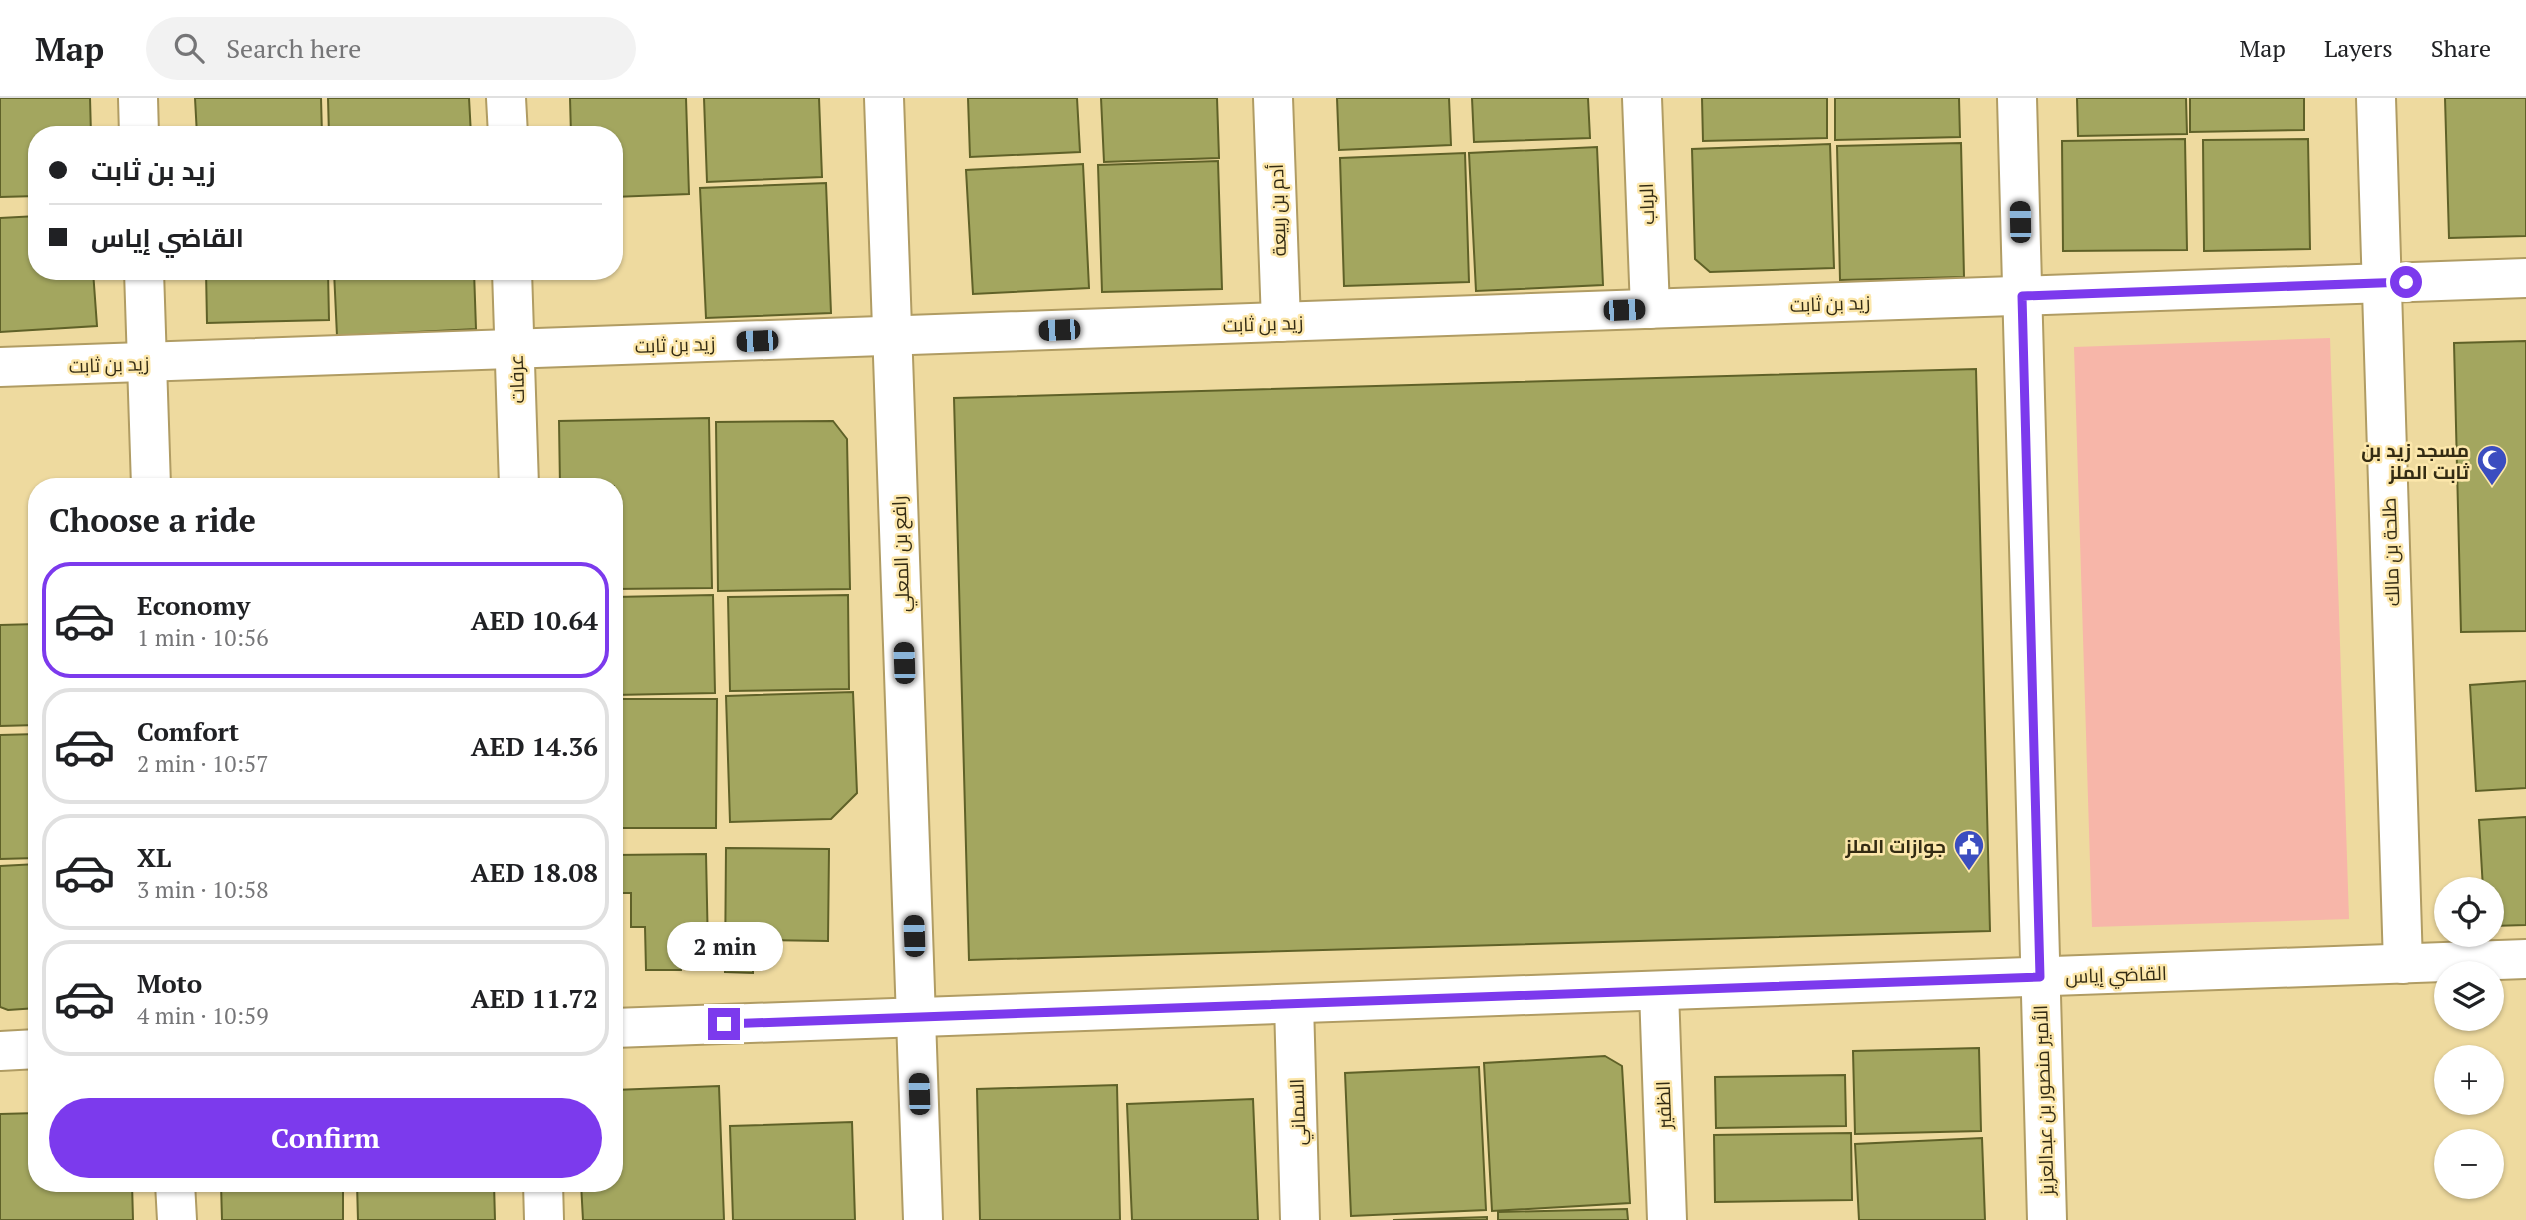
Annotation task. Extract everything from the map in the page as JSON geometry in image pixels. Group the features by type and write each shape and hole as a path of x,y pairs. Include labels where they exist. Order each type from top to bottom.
{"street":[{"path":"138,98 139,126"},
{"path":"506,98 508,126"},
{"name":"رافع بن المعلي","path":"884,98 923,1220"},
{"name":"أدم بن ربيعة","path":"1273,98 1281,322"},
{"name":"الرباب","path":"1642,98 1650,309"},
{"name":"الأمير منصور بن عبدالعزيز","path":"2017,98 2047,1220"},
{"name":"طلحة بن مالك","path":"2376,98 2403,964"},
{"name":"زيد بن ثابت","path":"0,367 2526,278"},
{"path":"144,280 151,478"},
{"name":"عرفات","path":"512,280 519,478"},
{"name":"القاضي إياس","path":"623,1028 2526,959"},
{"name":"الظفير","path":"1660,991 1667,1220"},
{"name":"السماني","path":"1294,1004 1300,1220"},
{"path":"0,1051 28,1049"},
{"path":"175,1192 177,1220"},
{"path":"543,1192 544,1220"}],"shaded area":[{"path":"2330,338 2349,919 2092,927 2074,347"}],"building":[{"path":"0,98 90,98 91,126 28,126 28,196 0,197"},
{"path":"195,98 321,98 322,126 197,126"},
{"path":"328,98 469,98 471,126 329,126"},
{"path":"570,98 686,98 689,194 623,197 623,126 571,126"},
{"path":"704,98 819,98 822,177 707,182"},
{"path":"968,98 1077,98 1080,152 970,157"},
{"path":"1101,98 1217,98 1219,158 1104,162"},
{"path":"1337,98 1449,98 1451,145 1339,150"},
{"path":"1472,98 1588,98 1590,138 1474,142"},
{"path":"1702,98 1827,98 1827,138 1703,141"},
{"path":"1835,98 1959,98 1960,137 1835,140"},
{"path":"2077,98 2186,98 2187,134 2078,136"},
{"path":"2190,98 2304,98 2304,130 2190,132"},
{"path":"2445,98 2526,98 2526,236 2449,238"},
{"path":"2185,139 2187,250 2063,251 2062,141"},
{"path":"2308,139 2310,249 2204,251 2203,140"},
{"path":"1961,143 1964,277 1840,280 1837,146"},
{"path":"1830,144 1834,268 1710,272 1695,259 1692,149"},
{"path":"1597,147 1603,285 1476,291 1469,153"},
{"path":"1465,153 1469,282 1344,286 1340,158"},
{"path":"1218,161 1222,289 1102,292 1098,165"},
{"path":"1083,164 1089,288 973,294 966,170"},
{"path":"826,183 831,313 706,318 700,188"},
{"path":"28,216 28,280 94,280 97,326 0,332 0,218"},
{"path":"206,280 328,280 329,320 207,323"},
{"path":"334,280 474,280 476,329 337,336"},
{"name":"مسجد زيد بن ثابت الملز","path":"2526,341 2526,631 2461,632 2454,343"},
{"name":"جوازات الملز","path":"1976,369 1990,931 969,960 954,398"},
{"path":"709,418 712,588 623,589 623,478 560,478 559,421"},
{"path":"833,421 847,439 850,589 718,591 716,422"},
{"path":"713,595 715,693 623,695 623,597"},
{"path":"848,595 849,689 730,691 728,597"},
{"path":"28,624 28,725 0,726 0,625"},
{"path":"2526,681 2526,788 2476,791 2470,685"},
{"path":"853,692 857,793 831,819 730,822 726,696"},
{"path":"623,699 717,699 716,828 623,828"},
{"path":"28,734 28,858 0,859 0,735"},
{"path":"2526,817 2526,925 2504,926 2504,877 2482,877 2479,820"},
{"path":"726,848 829,849 828,941 753,940 753,973 725,972"},
{"path":"706,854 708,950 681,950 681,970 646,970 645,927 631,927 631,893 623,893 623,855"},
{"path":"28,864 28,1009 8,1010 0,1007 0,866"},
{"path":"1979,1048 1981,1131 1855,1134 1853,1051"},
{"path":"1605,1056 1622,1066 1630,1203 1492,1211 1484,1063"},
{"path":"1479,1067 1486,1210 1351,1216 1345,1073"},
{"path":"1845,1075 1846,1126 1716,1128 1715,1077"},
{"path":"1117,1085 1120,1220 980,1220 977,1089"},
{"path":"719,1086 724,1220 583,1220 581,1192 623,1192 623,1090"},
{"path":"1253,1099 1258,1220 1132,1220 1127,1104"},
{"path":"28,1113 28,1192 132,1192 133,1220 0,1220 0,1114"},
{"path":"852,1122 855,1220 733,1220 730,1126"},
{"path":"1851,1133 1852,1200 1715,1202 1714,1135"},
{"path":"1982,1138 1985,1220 1859,1220 1855,1144"},
{"path":"221,1192 343,1192 343,1220 222,1220"},
{"path":"357,1192 494,1192 495,1220 358,1220"},
{"path":"1627,1209 1628,1220 1498,1220 1498,1212"},
{"path":"1487,1217 1487,1220 1393,1220"}],"place":[{"name":"مسجد زيد بن ثابت الملز","path":"2492,487"},
{"name":"جوازات الملز","path":"1969,872"}],"route":[{"path":"724,1024 2040,977 2022,296 2406,282"}]}
